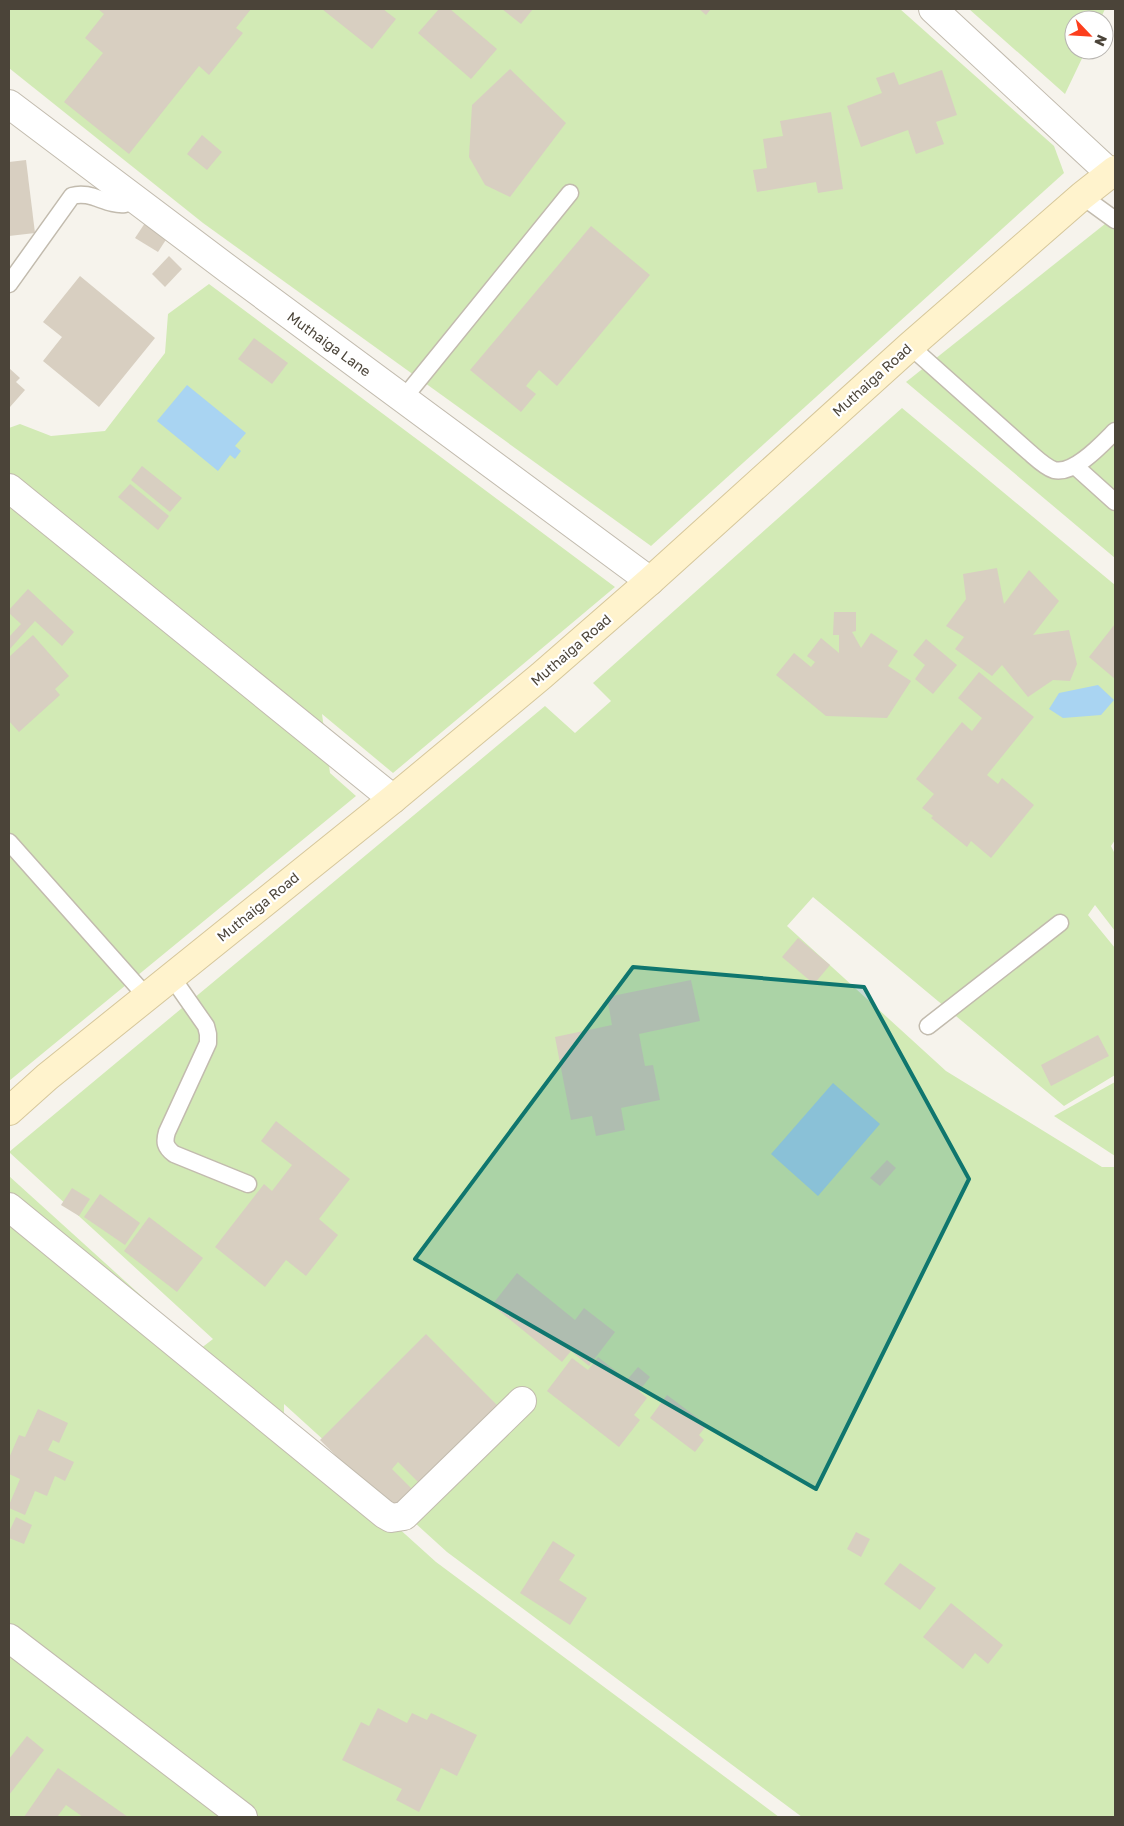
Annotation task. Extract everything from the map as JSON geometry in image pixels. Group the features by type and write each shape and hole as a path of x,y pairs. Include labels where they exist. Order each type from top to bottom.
{"main road":[{"name":"Muthaiga Road","path":"9,1111 47,1077 146,996 393,799 534,682 650,581 910,346 1082,196 1113,172"}],"street":[{"path":"932,9 1113,172"},
{"name":"Muthaiga Lane","path":"9,104 650,581"},
{"path":"9,488 393,799"},
{"path":"9,1207 376,1508 391,1518 404,1516 522,1401"},
{"path":"9,1638 243,1817"}],"lane":[{"path":"403,399 570,193"},
{"path":"9,284 72,196 86,194 119,205 125,204 132,197"},
{"path":"1082,196 1115,220"},
{"path":"910,346 1046,466 1055,470 1066,470 1075,466 1115,431"},
{"path":"1075,466 1115,502"},
{"path":"9,842 146,996"},
{"path":"928,1026 1060,923"},
{"path":"171,976 206,1026 208,1043 167,1132 164,1141 166,1148 174,1154 248,1184"}],"highlighted area":[{"path":"633,967 864,987 969,1179 816,1489 415,1259"}],"green space":[{"path":"9,9 900,9 1054,146 1064,173 651,546 203,223 9,68"},
{"path":"969,9 1105,9 1064,10 1064,60 1081,60 1065,94"},
{"path":"1115,216 1115,558 906,382"},
{"path":"209,284 615,587 393,773 322,714 330,773 356,796 9,1081 9,428 20,424 51,436 105,431 165,353 168,314"},
{"path":"902,408 1115,585 1115,840 1111,846 1115,854 1115,931 1095,905 1088,915 1115,948 1115,1075 1064,1106 813,897 787,926 946,1071 1102,1167 1115,1167 1115,1817 802,1817 447,1552 284,1404 284,1425 436,1562 779,1817 9,1817 9,1176 200,1349 213,1339 9,1152 545,706 575,733 611,701 593,683"},
{"path":"1115,1082 1115,1156 1054,1116"}],"water":[{"path":"187,385 246,433 235,446 241,451 235,459 230,455 218,471 157,421"},
{"path":"1098,685 1114,700 1101,715 1063,718 1049,709 1059,693"},
{"path":"833,1083 880,1124 818,1196 771,1154"}],"building":[{"path":"98,9 251,9 236,28 243,33 209,75 199,66 129,154 64,102 103,53 85,38 104,14"},
{"path":"322,9 383,9 396,19 372,49"},
{"path":"439,9 450,9 497,49 471,79 418,33"},
{"path":"502,9 533,9 521,24"},
{"path":"699,9 711,9 706,15"},
{"path":"510,69 566,123 510,197 485,185 469,157 472,105"},
{"path":"942,70 957,115 936,122 944,144 916,154 908,130 861,147 847,106 882,93 876,78 894,72 899,85"},
{"path":"831,112 843,189 818,193 816,182 757,192 753,170 767,168 763,139 783,136 780,121"},
{"path":"202,135 222,152 207,170 187,154"},
{"path":"26,160 35,233 9,236 9,162"},
{"path":"147,220 169,235 158,252 135,238"},
{"path":"591,226 650,275 557,386 539,370 526,386 536,394 521,412 470,370"},
{"path":"169,256 182,269 165,287 152,274"},
{"path":"80,276 155,338 99,407 43,361 62,337 43,322"},
{"path":"254,338 288,363 272,384 238,359"},
{"path":"9,368 20,378 16,382 25,390 10,407 9,405"},
{"path":"142,466 182,498 170,512 131,480"},
{"path":"130,484 169,516 158,530 118,497"},
{"path":"997,568 1004,604 1029,570 1059,601 1033,635 1069,630 1077,664 1070,681 1053,680 1028,697 1002,665 992,676 955,649 964,637 946,626 966,599 963,574"},
{"path":"28,589 74,632 62,646 35,621 9,650 9,637 21,624 9,613 9,610"},
{"path":"834,612 856,612 856,631 852,632 861,648 871,633 898,651 888,666 911,681 887,718 826,716 776,675 794,653 811,667 815,662 807,656 821,638 839,653 839,635 833,635"},
{"path":"1115,624 1115,679 1089,657"},
{"path":"33,635 69,676 55,689 60,695 19,732 9,721 9,657"},
{"path":"926,639 957,665 933,694 915,679 925,665 913,655"},
{"path":"979,672 1034,717 987,775 998,784 1002,778 1034,805 991,858 971,841 967,847 931,818 933,816 922,808 934,794 916,779 962,722 972,731 982,718 958,698"},
{"path":"798,938 830,965 814,984 782,957"},
{"path":"691,980 700,1021 639,1034 645,1066 653,1065 660,1100 621,1108 625,1130 596,1136 592,1116 571,1120 555,1037 612,1025 607,997"},
{"path":"1098,1035 1109,1056 1051,1086 1041,1065"},
{"path":"276,1121 350,1179 319,1219 338,1235 306,1276 286,1260 265,1287 215,1247 264,1184 272,1191 292,1165 261,1141"},
{"path":"887,1160 896,1168 880,1186 870,1178"},
{"path":"72,1188 90,1199 79,1216 61,1205"},
{"path":"100,1194 140,1223 125,1245 84,1217"},
{"path":"149,1217 203,1258 177,1292 124,1251"},
{"path":"517,1273 575,1320 584,1308 615,1332 589,1366 571,1351 562,1362 492,1305"},
{"path":"426,1334 497,1405 419,1483 398,1462 392,1469 412,1489 391,1510 320,1440"},
{"path":"598,1357 627,1380 638,1367 650,1377 639,1391 647,1398 634,1415 640,1420 619,1447 547,1391 572,1358 588,1370"},
{"path":"667,1395 707,1425 699,1435 704,1440 695,1452 650,1418"},
{"path":"38,1409 68,1423 59,1443 53,1440 48,1450 74,1462 65,1481 55,1476 47,1496 35,1491 25,1515 9,1508 20,1479 9,1474 9,1458 19,1435 25,1437"},
{"path":"16,1517 32,1525 24,1544 9,1538 9,1532"},
{"path":"856,1532 870,1539 861,1557 847,1549"},
{"path":"553,1541 575,1555 559,1580 587,1598 570,1625 520,1593"},
{"path":"900,1563 936,1588 920,1610 884,1584"},
{"path":"951,1603 1003,1645 988,1664 975,1653 963,1669 923,1637"},
{"path":"378,1708 407,1723 412,1713 427,1720 431,1713 477,1735 457,1776 441,1768 419,1812 396,1800 402,1789 342,1760 361,1722 369,1726"},
{"path":"27,1736 44,1750 9,1795 9,1759"},
{"path":"58,1768 128,1817 83,1817 66,1805 57,1817 24,1817"}]}
